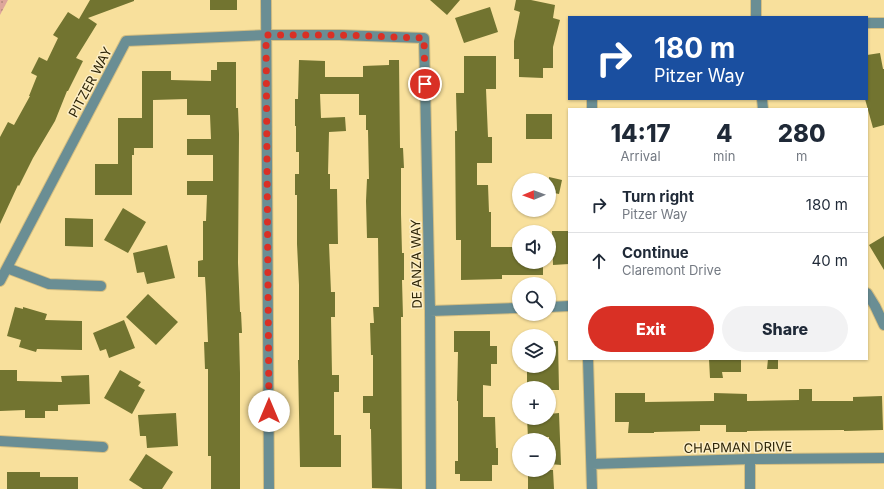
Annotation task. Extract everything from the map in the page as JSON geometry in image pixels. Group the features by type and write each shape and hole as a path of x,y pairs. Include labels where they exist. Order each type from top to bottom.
{"street":[{"path":"266,0 269,489"},
{"path":"756,0 756,16"},
{"path":"868,23 884,23"},
{"name":"PITZER WAY","path":"0,281 126,41 266,35 339,35 424,38"},
{"name":"DE ANZA WAY","path":"424,38 430,311 431,489"},
{"path":"7,268 49,284 101,286"},
{"path":"868,295 884,325"},
{"path":"556,307 568,306"},
{"path":"430,311 512,308"},
{"path":"588,360 592,489"},
{"path":"0,441 103,447"},
{"name":"CHAPMAN DRIVE","path":"592,464 750,459 884,458"},
{"path":"750,459 750,489"}],"shaded area":[{"path":"0,0 8,0 0,15"}],"building":[{"path":"90,0 134,1 88,18 97,24 76,58 83,61 67,91 55,121 33,158 19,186 18,185 0,224 0,137 8,122 14,125 30,96 37,76 31,73 39,57 47,61 58,38 53,35 68,12 79,19"},
{"path":"210,0 237,0 237,10 210,10"},
{"path":"430,0 460,0 447,15"},
{"path":"516,0 531,0 555,5 553,18 560,20 553,47 553,68 543,68 543,78 519,77 519,59 514,59 514,41 520,12 514,10"},
{"path":"490,7 498,32 464,43 455,18"},
{"path":"880,53 884,69 884,125 873,128 865,100 868,100 868,55"},
{"path":"464,56 496,56 496,89 486,89 488,137 492,137 492,163 477,163 477,185 488,185 489,212 491,212 491,247 512,247 512,269 543,269 543,275 502,275 502,279 461,280 461,240 456,240 455,131 457,131 456,93 464,93"},
{"path":"299,60 325,61 325,77 363,77 363,66 389,65 389,60 399,60 400,148 403,148 404,168 401,168 402,253 404,253 404,280 402,280 403,317 401,317 402,489 372,488 370,413 363,413 363,396 373,396 373,355 371,355 370,323 374,323 373,307 379,307 378,238 367,238 366,201 367,179 369,179 368,130 366,130 366,115 359,115 359,94 320,94 321,118 345,117 346,131 329,132 328,174 330,174 330,189 337,189 338,244 329,244 331,292 335,292 335,317 331,317 332,375 339,375 339,392 334,392 334,435 341,435 341,467 300,467 298,360 299,285 297,195 295,195 295,174 299,174 299,152 296,152 295,99 298,99"},
{"path":"217,62 236,62 236,108 238,108 239,134 238,263 242,333 239,333 240,489 211,489 211,456 208,456 208,369 205,369 204,342 208,342 205,277 198,277 198,261 203,260 203,221 206,221 207,195 187,195 187,181 213,181 213,155 187,155 187,139 211,139 210,115 187,115 187,99 153,100 153,148 134,148 134,155 132,155 132,195 95,195 95,164 118,164 118,118 142,118 142,71 171,71 171,80 211,81 211,70 217,70"},
{"path":"526,114 552,114 552,139 526,139"},
{"path":"556,179 562,180 559,194 556,193"},
{"path":"123,208 146,222 128,253 104,240"},
{"path":"65,218 93,219 93,247 65,246"},
{"path":"556,231 568,231 568,264 556,265"},
{"path":"884,236 884,270 869,245"},
{"path":"167,245 175,278 147,284 144,272 137,273 133,253"},
{"path":"148,294 178,322 156,345 126,317"},
{"path":"15,307 23,309 23,307 47,314 45,320 82,321 82,350 37,349 36,352 19,347 21,340 7,336"},
{"path":"124,320 135,348 109,358 106,349 100,351 93,333"},
{"path":"454,331 490,331 490,346 497,346 497,364 491,364 491,386 483,385 483,417 495,417 496,448 498,448 498,465 492,465 492,481 460,481 460,474 455,474 455,461 458,461 458,352 454,352"},
{"path":"556,341 558,341 559,390 556,390 556,381 527,381 527,373 556,373"},
{"path":"709,360 741,360 741,372 722,372 723,378 710,378"},
{"path":"768,360 778,360 778,369 767,369"},
{"path":"0,370 17,370 17,381 62,382 61,376 89,375 90,404 58,405 58,411 45,411 45,418 25,418 25,410 0,411"},
{"path":"120,370 141,382 138,386 145,390 132,414 104,398"},
{"path":"799,389 812,389 812,401 853,401 853,397 882,396 883,430 726,432 726,425 700,425 700,431 628,433 629,422 615,422 615,393 645,393 645,402 714,401 714,393 747,394 747,401 799,400"},
{"path":"176,413 178,446 147,448 146,436 140,436 138,415"},
{"path":"556,413 559,413 561,465 556,465 556,433 528,433 527,425 556,425"},
{"path":"146,454 173,472 162,489 143,489 129,480"},
{"path":"7,472 40,472 40,477 78,477 78,489 7,489"},
{"path":"528,477 553,477 554,489 528,489"}],"route":[{"path":"269,411 266,35 339,35 424,38 425,84"}]}
